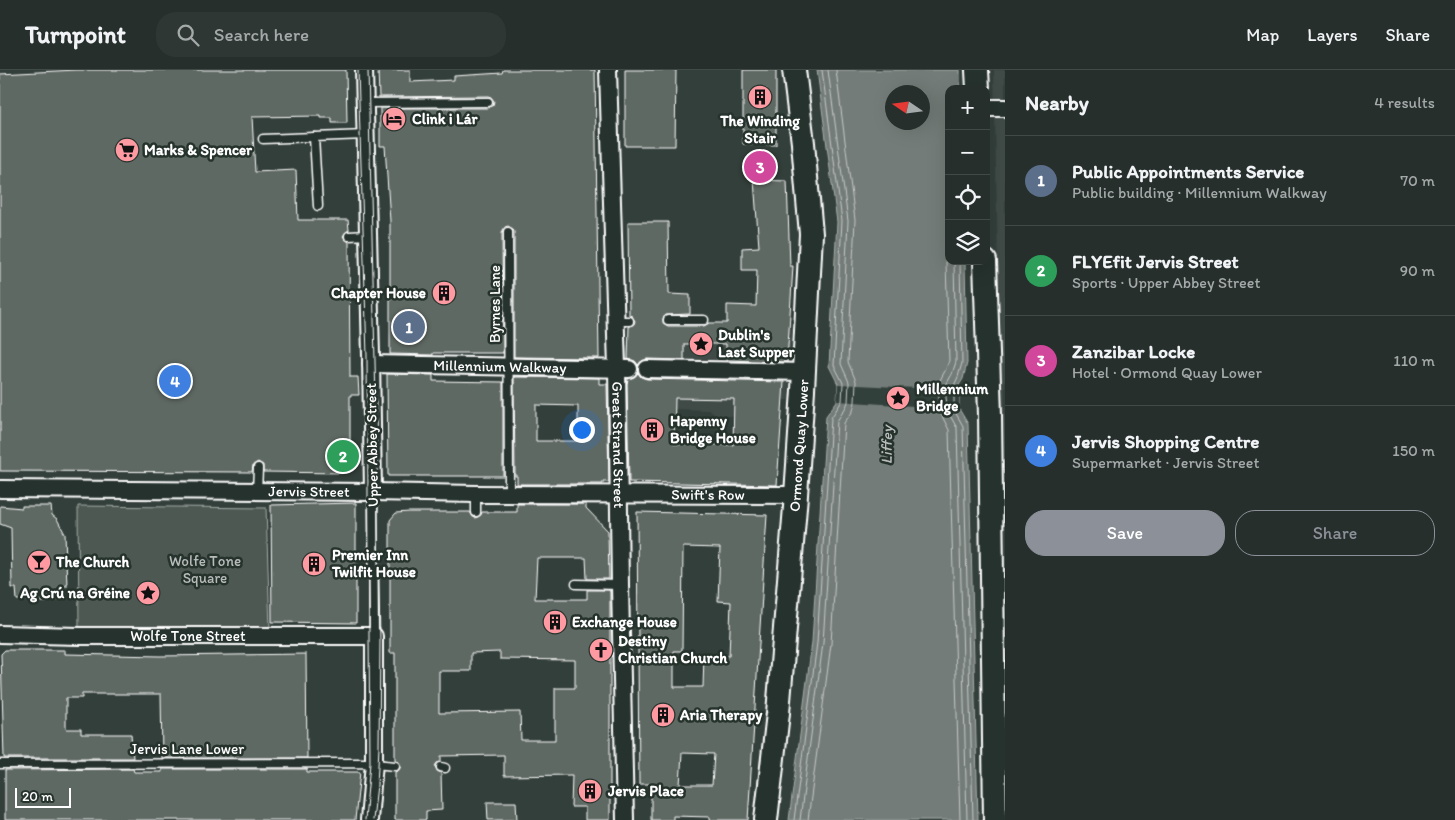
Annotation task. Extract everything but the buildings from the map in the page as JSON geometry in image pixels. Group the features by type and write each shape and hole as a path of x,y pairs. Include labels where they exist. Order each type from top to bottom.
{"main road":[{"name":"Ormond Quay Lower","path":"766,820 778,713 796,495 811,234 804,144 794,70"},
{"path":"977,70 978,85"},
{"path":"985,265 997,415 995,820"}],"street":[{"name":"Upper Abbey Street","path":"364,70 373,492"},
{"name":"Great Strand Street","path":"608,70 622,321 623,369 619,495 626,820"},
{"path":"990,108 1005,108"},
{"name":"Millennium Walkway","path":"371,364 623,369"},
{"path":"647,369 804,372"},
{"name":"Jervis Street","path":"0,489 619,495"},
{"name":"Swift's Row","path":"619,495 796,495"},
{"name":"Wolfe Tone Street","path":"0,634 79,636 374,636"},
{"name":"Upper Abbey Street","path":"369,820 374,763 374,636"}],"lane":[{"path":"365,103 488,102"},
{"path":"263,139 366,136"},
{"path":"314,138 318,206"},
{"name":"Byrnes Lane","path":"508,232 509,495"},
{"path":"349,236 368,235"},
{"path":"668,320 704,320"},
{"path":"257,492 258,468"},
{"name":"Upper Abbey Street","path":"373,492 374,636"},
{"path":"476,494 476,512"},
{"path":"576,584 620,585"},
{"name":"Jervis Lane Lower","path":"0,764 374,763 395,766"}],"shaded area":[{"path":"994,70 1005,70 1005,820 1000,362"},
{"path":"793,328 788,400 747,400 746,416 719,416 709,410 675,409 675,398 624,398 624,345 726,344"}],"green space":[{"name":"Wolfe Tone Square","path":"78,506 266,508 270,630 79,629"}],"water":[{"name":"Liffey","path":"817,70 960,70 960,85 945,85 945,265 965,265 967,363 963,379 956,390 959,396 959,409 968,424 978,820 789,820 812,642 826,416 837,401 838,384 829,366 837,222"}],"pier":[{"name":"Millennium Bridge","path":"838,384 956,390 959,396 959,409 837,401"}],"tram line":[{"path":"358,70 367,356 370,763 365,820"},
{"path":"368,70 380,642 379,747 373,820"}],"place":[{"name":"The Winding Stair","path":"760,97"},
{"name":"Clink i Lár","path":"394,119"},
{"name":"Marks & Spencer","path":"127,150"},
{"name":"Zanzibar Locke","path":"760,167"},
{"name":"Chapter House","path":"444,293"},
{"name":"Public Appointments Service","path":"409,327"},
{"name":"Dublin's Last Supper","path":"701,344"},
{"name":"Jervis Shopping Centre","path":"175,381"},
{"name":"Millennium Bridge","path":"898,398"},
{"name":"Hapenny Bridge House","path":"652,430"},
{"name":"FLYEfit Jervis Street","path":"343,456"},
{"name":"The Church","path":"39,562"},
{"name":"Premier Inn Twilfit House","path":"314,564"},
{"name":"Ag Crú na Gréine","path":"148,593"},
{"name":"Exchange House","path":"555,622"},
{"name":"Destiny Christian Church","path":"601,650"},
{"name":"Aria Therapy","path":"663,715"},
{"name":"Jervis Place","path":"590,791"}]}
